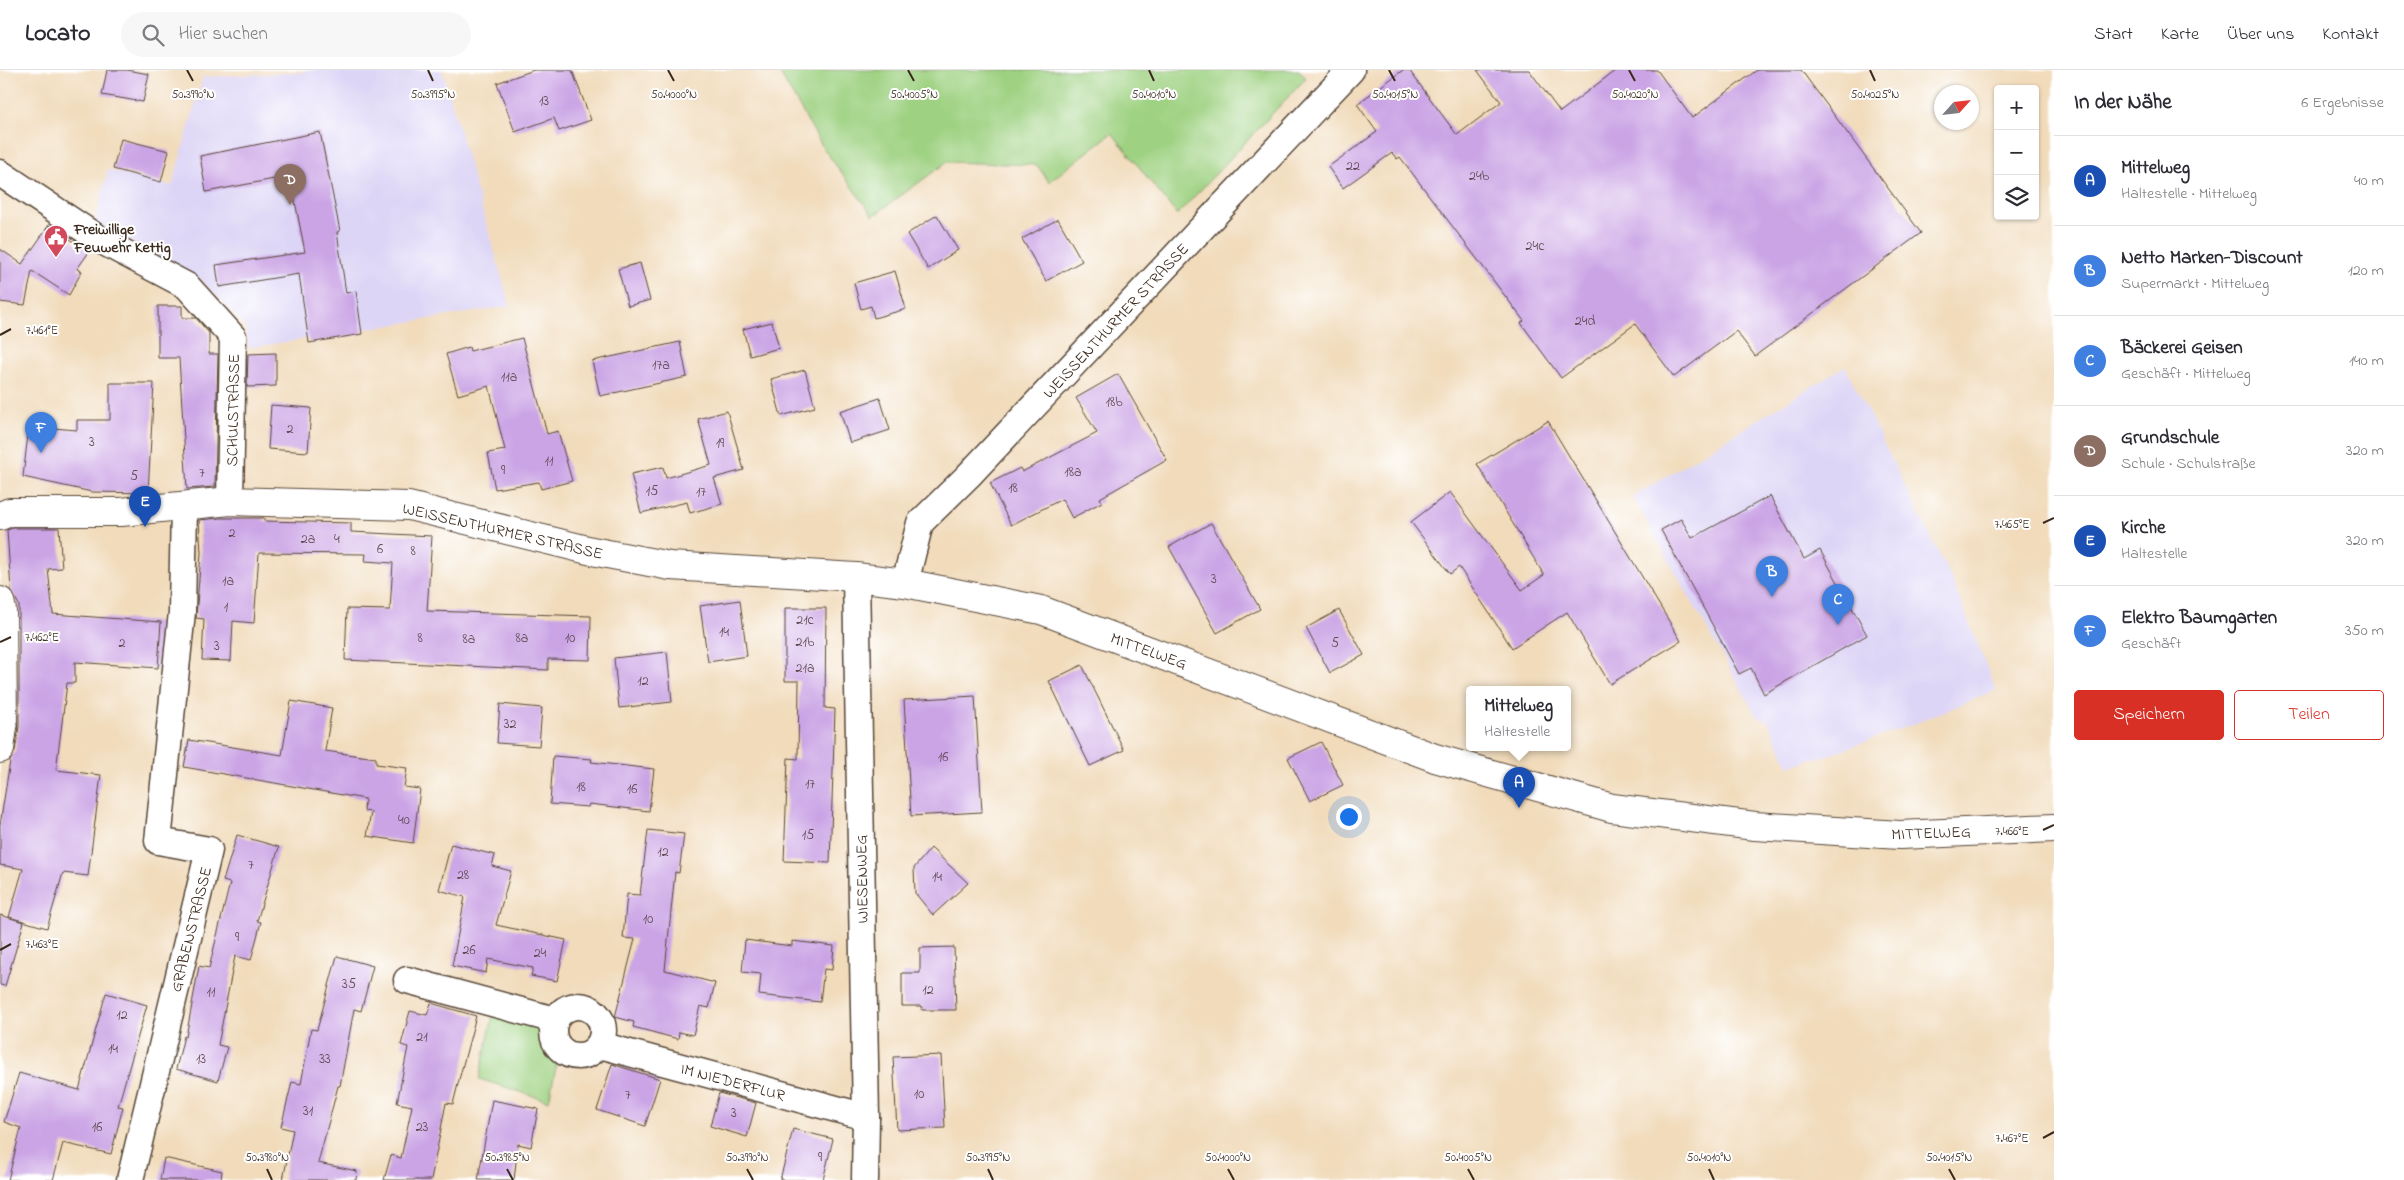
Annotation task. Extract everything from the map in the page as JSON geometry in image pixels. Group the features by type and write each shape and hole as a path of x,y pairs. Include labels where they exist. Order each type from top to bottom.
{"street":[{"name":"WEISSENTHURMER STRASSE","path":"905,583 920,523 968,476 1351,70"},
{"name":"SCHULSTRASSE","path":"0,172 102,241 187,286 233,337 230,501"},
{"name":"WEISSENTHURMER STRASSE","path":"0,516 10,512 121,512 230,501 409,506 592,551 670,566 856,577"},
{"name":"GRABENSTRASSE","path":"130,1180 209,850 158,841 182,612 184,506"},
{"name":"MITTELWEG","path":"856,577 905,583 1041,610 1435,758 1612,808 1755,826 1900,835 2054,828"},
{"name":"WIESENWEG","path":"856,577 866,1117 865,1180"},
{"path":"0,601 2,610 3,718 0,750"},
{"path":"407,980 555,1020"},
{"path":"570,1007 590,1008 598,1015 602,1023 604,1031 600,1045 587,1055 576,1057 564,1052 553,1039 555,1020 561,1012 570,1007"},
{"name":"IM NIEDERFLUR","path":"600,1045 866,1117"}],"shaded area":[{"path":"305,70 442,70 510,306 248,348 245,326 200,279 95,224 108,170 172,186 203,77 305,72"},
{"path":"1845,366 1950,576 1996,690 1914,724 1831,754 1789,766 1767,720 1757,717 1633,497"}],"green space":[{"path":"778,70 1299,70 1306,78 1177,215 1112,133 1049,182 1037,165 947,162 873,216 824,149"},
{"path":"493,1015 536,1025 557,1062 549,1101 479,1079"}],"building":[{"path":"107,70 127,70 149,74 143,102 102,95"},
{"path":"534,70 572,70 591,120 559,131 554,118 515,132 497,83"},
{"path":"1403,70 1409,70 1457,135 1501,102 1477,70 1529,70 1560,112 1616,70 1657,70 1692,118 1757,70 1801,70 1921,233 1755,356 1736,331 1674,377 1635,324 1561,378 1521,323 1524,321 1400,157 1397,159 1392,153 1343,188 1328,167 1377,132 1357,104"},
{"path":"320,132 340,231 337,232 346,293 356,291 362,334 309,343 299,274 219,287 216,265 305,252 290,176 206,192 200,156"},
{"path":"121,139 169,151 161,182 113,169"},
{"path":"937,215 958,250 928,269 907,234"},
{"path":"1058,219 1082,261 1046,281 1022,239"},
{"name":"Freiwillige Feuwehr Kettig","path":"49,225 89,252 77,269 82,271 69,295 32,271 25,305 0,302 0,249 22,264"},
{"path":"640,263 650,300 628,306 618,269"},
{"path":"895,271 906,309 874,318 871,306 861,309 854,283"},
{"path":"158,306 182,306 182,318 196,318 209,333 209,354 218,354 215,487 187,489 179,358 158,358"},
{"path":"772,322 779,348 750,356 743,329"},
{"path":"522,338 547,434 558,431 572,481 541,489 539,482 495,489 488,453 505,450 489,386 458,395 446,354 469,347 470,351"},
{"path":"680,342 687,377 600,396 592,361"},
{"path":"276,353 276,386 247,387 248,354"},
{"path":"805,370 815,407 781,416 771,379"},
{"path":"1118,374 1167,460 1100,498 1102,502 1072,518 1062,499 1011,525 990,483 1020,468 1022,472 1097,433 1076,398"},
{"path":"110,383 154,383 148,493 92,492 23,477 29,426 77,430 77,420 110,420"},
{"path":"880,398 890,430 850,443 840,411"},
{"path":"271,405 311,408 308,452 268,449"},
{"path":"727,411 744,470 714,478 722,504 690,513 687,502 641,513 631,474 663,467 666,478 711,465 698,419"},
{"path":"1548,421 1681,641 1610,684 1567,612 1512,648 1459,567 1450,574 1411,522 1450,492 1522,590 1544,575 1477,464"},
{"path":"1770,496 1804,559 1820,550 1867,635 1764,694 1751,668 1739,674 1661,530 1681,519 1692,538"},
{"path":"264,518 264,521 351,523 351,532 432,536 427,611 591,616 590,660 548,659 548,670 345,660 347,609 390,610 393,563 365,561 366,554 259,553 254,623 233,621 231,661 202,660 204,619 196,618 201,553 199,520"},
{"path":"1211,523 1260,609 1217,633 1169,547"},
{"path":"13,528 59,528 62,568 48,569 53,614 161,622 158,668 75,662 75,683 67,683 56,770 101,775 88,876 63,873 47,928 9,917 23,869 0,865 0,825 10,761 15,751 19,727 19,605 11,590 7,530"},
{"path":"740,600 747,656 708,662 700,606"},
{"path":"785,608 826,608 825,708 835,709 830,863 784,861 788,758 798,759 799,681 785,681"},
{"path":"1339,610 1364,655 1330,673 1306,628"},
{"path":"667,652 672,702 619,708 614,658"},
{"path":"1082,665 1124,750 1090,766 1049,681"},
{"path":"975,696 982,812 911,816 904,700"},
{"path":"291,701 332,708 325,751 376,758 376,764 407,768 404,787 420,789 413,843 367,836 371,812 364,811 365,799 184,767 189,740 282,755"},
{"path":"500,704 542,708 539,746 497,743"},
{"path":"1321,742 1343,785 1310,801 1288,758"},
{"path":"553,756 592,759 591,762 654,769 649,811 589,804 588,807 550,804"},
{"path":"648,830 684,834 679,873 675,872 665,970 715,983 709,1008 700,1006 693,1035 679,1032 678,1039 633,1027 634,1022 615,1017 635,939 623,938 627,894 640,895"},
{"path":"237,835 279,847 257,921 261,922 251,960 235,956 218,1045 227,1047 218,1081 176,1069 184,1036 186,1037 199,966 209,968 230,883 223,881"},
{"path":"451,844 495,855 492,866 511,871 496,925 566,940 557,981 531,976 533,968 488,959 486,973 452,966 465,897 439,890"},
{"path":"931,848 968,883 933,915 915,893 914,868"},
{"path":"0,915 24,922 5,986 0,985"},
{"path":"745,940 792,946 792,941 834,946 832,970 824,969 820,1002 759,995 761,974 742,972"},
{"path":"954,947 956,1010 922,1010 922,1006 902,1006 902,973 920,973 920,948"},
{"path":"337,956 373,966 361,1011 354,1009 340,1086 338,1086 318,1163 357,1171 356,1180 283,1180 293,1130 281,1127 292,1082 301,1084 311,1029 317,1030"},
{"path":"106,993 147,1005 118,1106 123,1107 111,1154 63,1143 53,1180 8,1180 21,1128 4,1122 19,1073 79,1090"},
{"path":"431,1003 476,1016 453,1104 446,1103 431,1180 384,1180 391,1155 401,1158 412,1106 397,1103 408,1047 401,1045 410,1011 427,1015"},
{"path":"941,1055 945,1128 897,1130 893,1057"},
{"path":"612,1064 660,1079 645,1126 597,1110"},
{"path":"719,1093 756,1103 747,1137 710,1126"},
{"path":"492,1100 538,1109 531,1147 518,1144 514,1180 478,1180"},
{"path":"793,1129 833,1139 823,1180 780,1180"},
{"path":"164,1158 222,1171 221,1180 160,1180"}],"place":[{"name":"Grundschule","path":"290,205"},
{"name":"Freiwillige Feuwehr Kettig","path":"56,258"},
{"name":"Elektro Baumgarten","path":"41,453"},
{"name":"Kirche","path":"145,527"},
{"name":"Netto Marken-Discount","path":"1772,597"},
{"name":"Bäckerei Geisen","path":"1838,625"},
{"name":"Mittelweg","path":"1519,808"}]}
